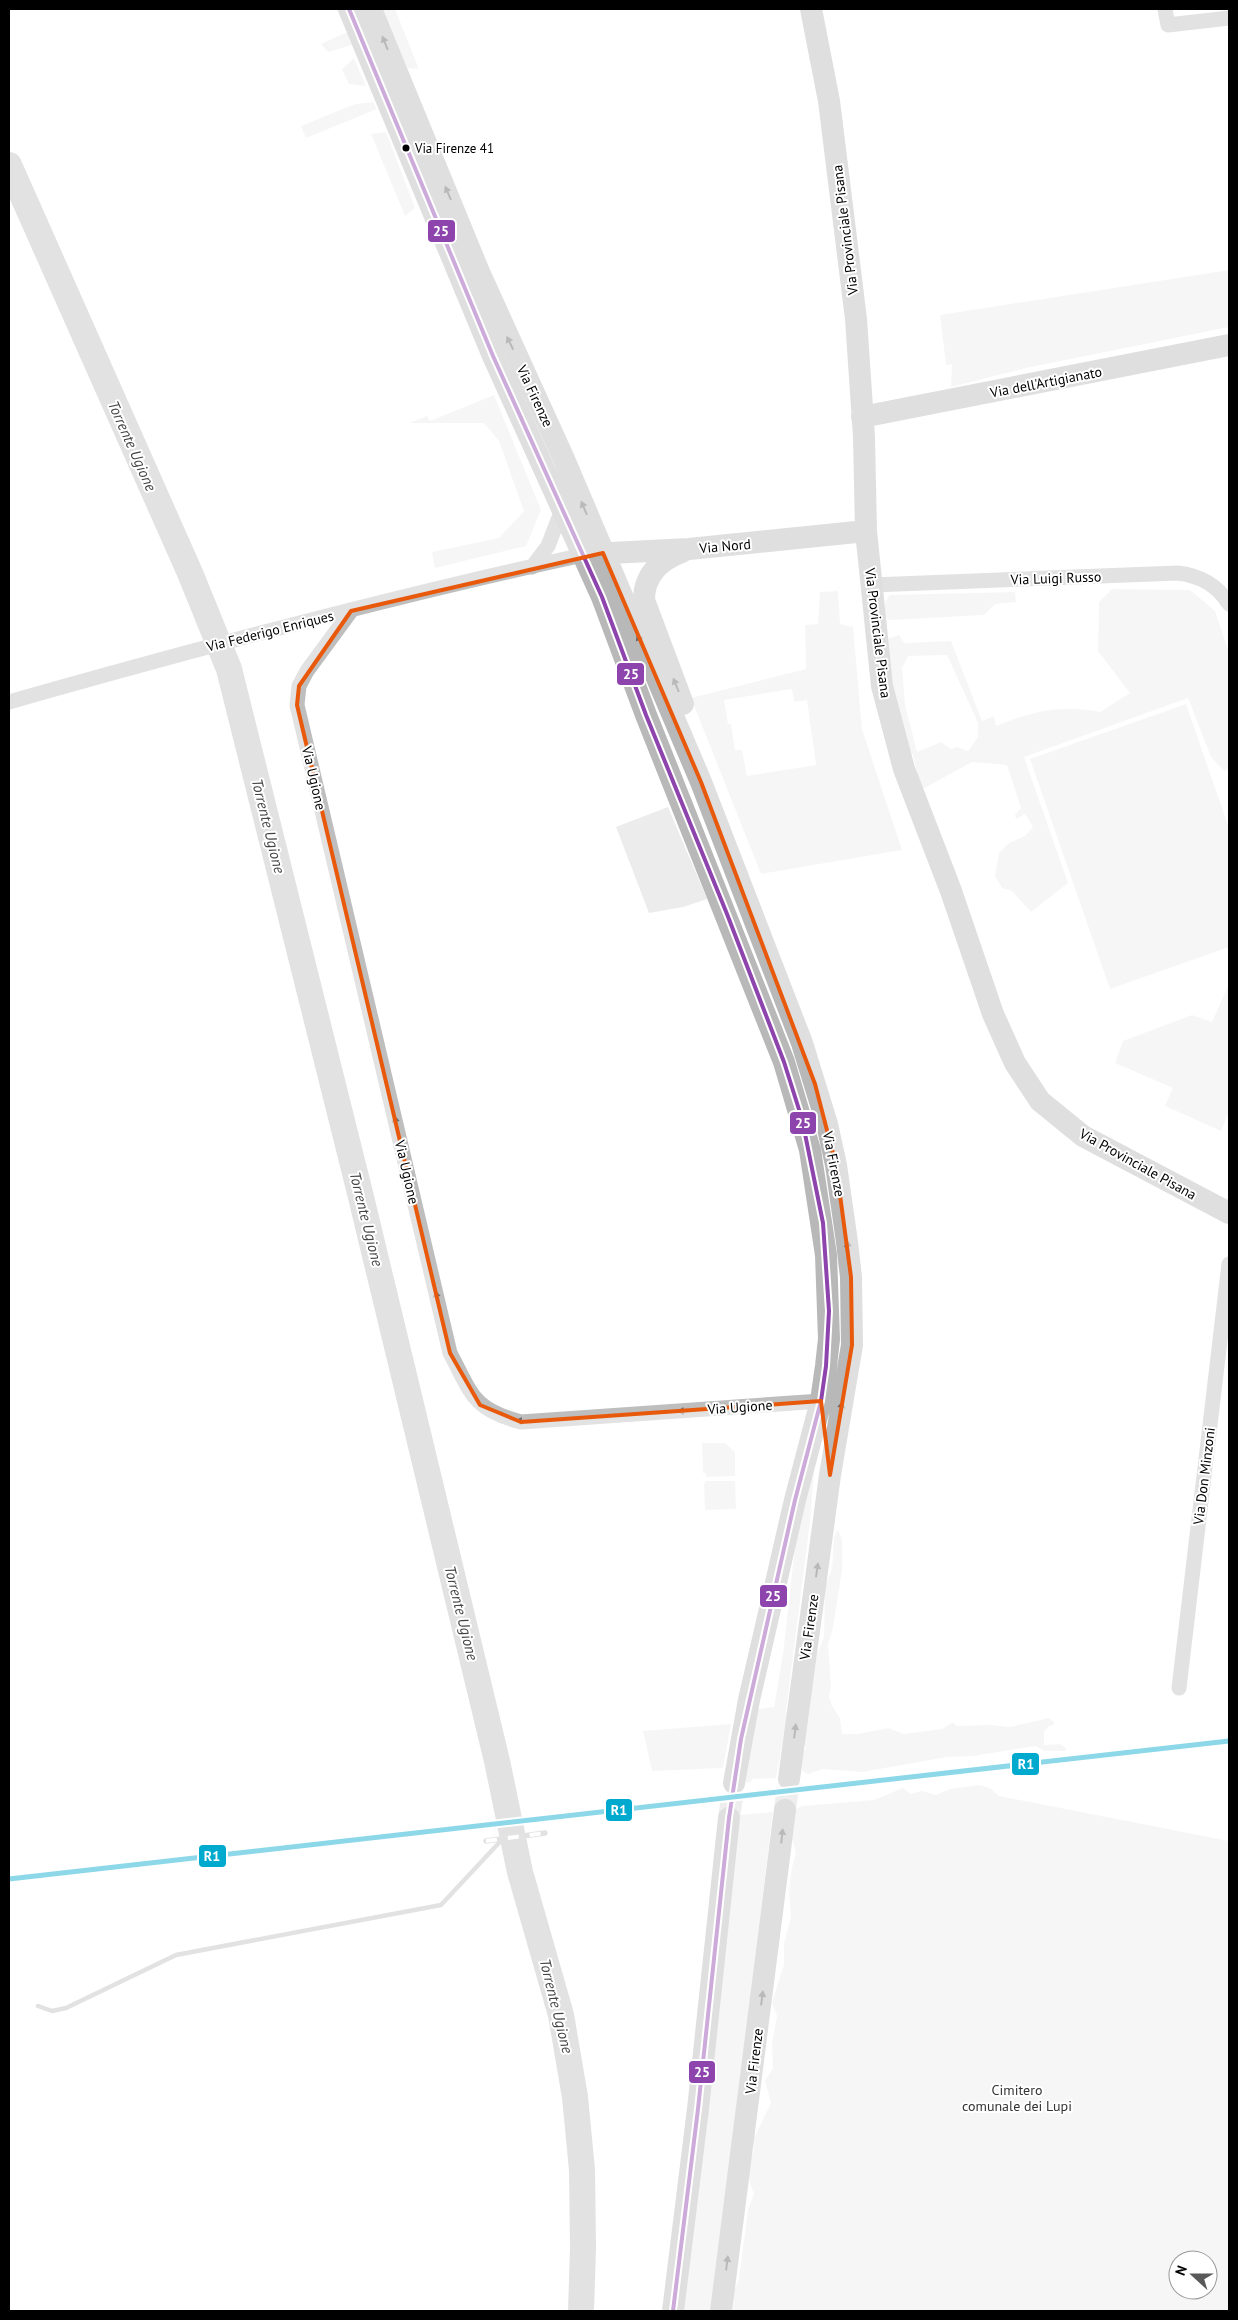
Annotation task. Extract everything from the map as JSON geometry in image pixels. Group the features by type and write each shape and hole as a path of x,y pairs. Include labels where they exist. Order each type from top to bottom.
{"main road":[{"name":"Via Firenze","path":"349,9 493,356 563,508 593,554 602,597 646,715 784,1062 802,1119 820,1205 826,1255 829,1339 821,1401 795,1500 749,1700 734,1783"},
{"name":"Via Firenze","path":"371,9 479,272 537,398 593,554 701,782 802,1043 824,1116 836,1165 851,1277 852,1345 830,1475 789,1779"},
{"name":"Via Provinciale Pisana","path":"811,9 835,139 855,311 862,417 866,531 882,686 904,769 951,891 994,1014 1015,1063 1040,1101 1083,1136 1229,1213"},
{"name":"Via dell'Artigianato","path":"862,417 1229,345"},
{"name":"Via Nord","path":"593,554 689,549 866,531"},
{"name":"Via Firenze","path":"689,549 671,556 652,572 645,586 644,600 693,729 701,782"},
{"name":"Via Firenze","path":"821,1401 830,1475"},
{"name":"Via Firenze","path":"721,2311 785,1810"},
{"path":"673,2311 697,2118 729,1818"}],"street":[{"path":"1165,9 1168,25 1229,18"},
{"path":"532,567 548,546 563,508"},
{"name":"Via Federigo Enriques","path":"9,702 159,659 278,628 593,554"},
{"name":"Via Luigi Russo","path":"872,585 1178,573 1200,577 1210,583 1229,604"},
{"name":"Via Ugione","path":"351,611 307,670 299,686 297,705 450,1353 472,1394 480,1405 490,1411 521,1422 821,1401"},
{"name":"Via Don Minzoni","path":"1180,1688 1229,1264"}],"highlighted area":[{"path":"603,553 701,782 815,1084 836,1165 851,1277 852,1345 830,1475 821,1401 521,1422 480,1405 450,1353 297,705 299,686 351,611"}],"green space":[{"path":"382,9 395,9 419,69 407,68"},
{"path":"347,32 352,45 328,52 321,44"},
{"path":"354,58 366,86 349,84 342,69"},
{"path":"373,102 377,109 306,138 301,126 355,104"},
{"path":"386,132 415,208 405,216 371,134"},
{"path":"1229,270 1229,327 1026,368 951,387 952,364 946,365 940,315"},
{"path":"494,395 541,510 526,546 435,568 432,552 499,538 524,511 499,441 484,423 409,423 427,416 430,421"},
{"path":"1112,589 1190,590 1215,611 1229,653 1229,769 1224,771 1211,757 1188,698 1024,757 1068,883 1031,912 1012,891 1002,888 995,876 999,853 1009,843 1025,836 1033,827 1025,814 1016,819 1015,815 1021,808 1007,765 972,762 921,790 913,754 907,754 894,708 887,639 899,635 904,643 951,641 982,721 994,716 996,726 1022,716 1047,710 1072,709 1100,712 1130,693 1098,651 1099,602","holes":["947,655 978,723 978,737 968,751 957,747 951,749 941,742 917,752 905,705 902,668 908,656"]},
{"path":"838,591 840,624 853,627 862,729 902,850 761,874 691,698 806,669 805,625 818,624 820,592","holes":["792,689 794,702 807,700 816,765 747,776 742,750 735,750 731,724 728,724 724,700"]},
{"path":"1015,592 1016,602 995,604 984,615 891,620 887,619 885,609 885,603 890,595"},
{"path":"1186,704 1229,828 1229,947 1110,989 1030,759"},
{"path":"668,807 707,899 683,907 649,913 616,827"},
{"path":"1229,984 1229,1112 1221,1131 1165,1106 1173,1088 1115,1063 1123,1041 1192,1015 1212,1022"},
{"path":"702,1443 725,1443 735,1452 735,1476 706,1477 706,1473 703,1473"},
{"path":"815,1461 810,1522 786,1711 788,1715 776,1778 752,1779 751,1782 739,1783 757,1709 774,1707 783,1654 793,1553"},
{"path":"706,1481 735,1481 736,1509 705,1510 704,1484"},
{"path":"838,1529 842,1540 842,1570 833,1628 828,1644 831,1685 829,1696 832,1706 840,1718 842,1734 858,1734 888,1728 904,1734 942,1729 953,1722 957,1726 990,1725 1010,1727 1049,1718 1054,1722 1054,1725 1049,1726 1044,1732 1044,1745 1060,1744 1065,1747 1066,1751 1044,1751 1036,1746 973,1756 947,1757 862,1772 823,1769 808,1774 802,1771 799,1766 806,1747 801,1739 803,1728 809,1716 817,1655 824,1636 825,1588 832,1568 834,1538"},
{"path":"731,1724 723,1768 652,1771 643,1731"},
{"name":"Cimitero comunale dei Lupi","path":"979,1785 990,1788 999,1796 1229,1841 1229,2311 733,2311 734,2291 739,2279 748,2209 754,2194 748,2178 749,2163 754,2150 753,2140 771,2103 765,2081 773,2068 772,2044 777,2016 772,2003 784,1964 784,1943 791,1917 789,1891 796,1853 792,1838 796,1809 802,1806 874,1800 903,1788 911,1794 922,1791 936,1795 950,1789"},
{"path":"773,1812 712,2311 682,2311 737,1815"}],"waterway":[{"name":"Torrente Ugione","path":"9,165 190,573 229,669 360,1193 497,1761 520,1872 561,2015 575,2097 582,2170 583,2248 581,2311"},
{"path":"38,2006 52,2011 66,2008 176,1955 441,1905 511,1830"}],"tunnel":[{"path":"785,1810 789,1779"},
{"path":"729,1818 734,1783"}],"railway":[{"path":"486,1841 545,1833"}],"transit line":[{"name":"25","path":"349,9 493,356 602,597 646,715 727,914 784,1062 802,1119 823,1223 829,1311 826,1366 821,1401 795,1500 741,1739 729,1818 698,2109 673,2311"},
{"name":"R1","path":"9,1879 1229,1741"}],"place":[{"name":"Via Firenze 41","path":"406,148"}]}
